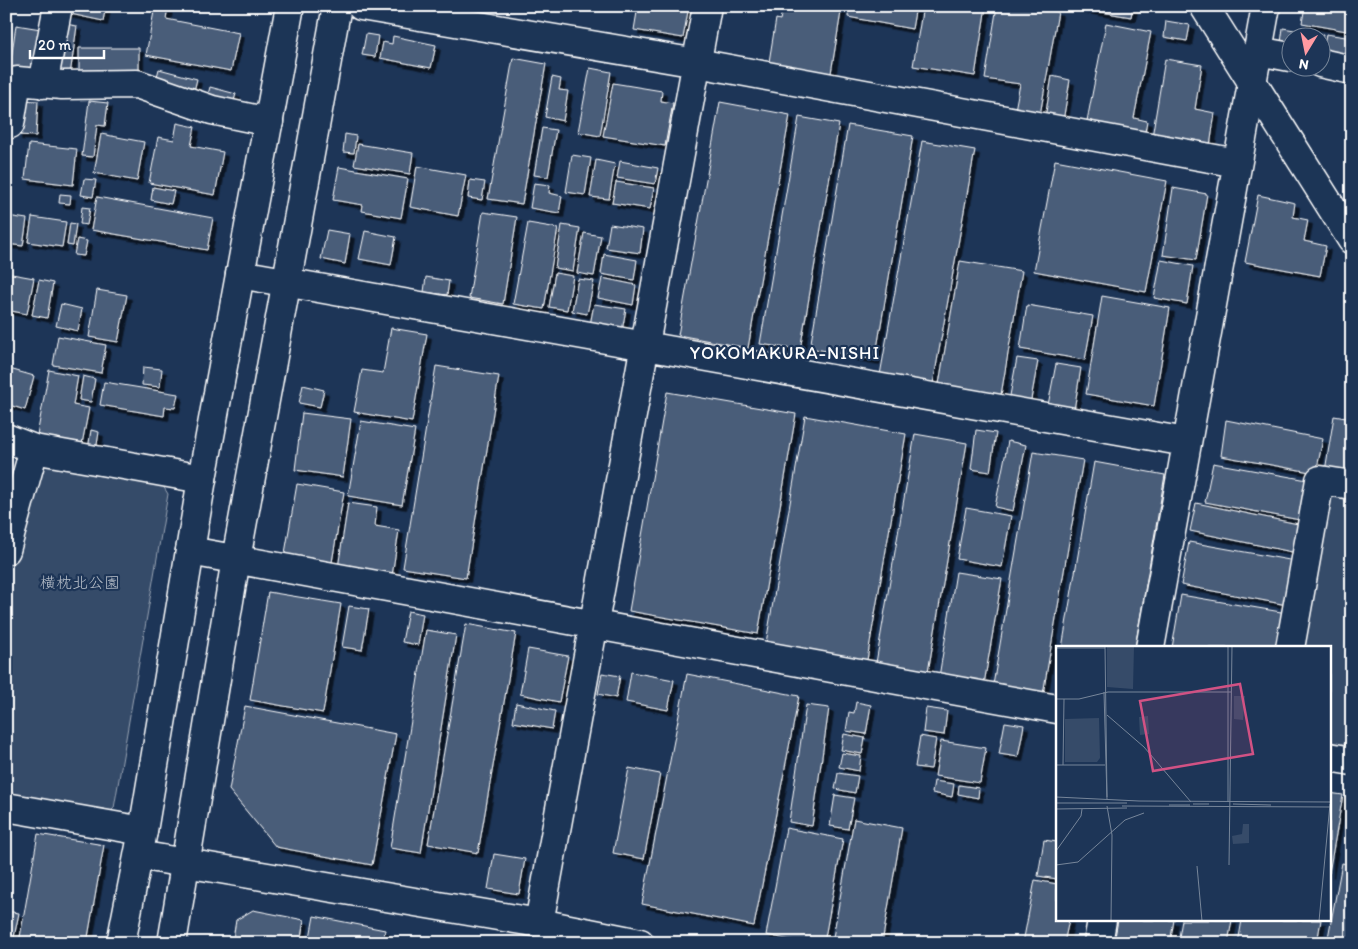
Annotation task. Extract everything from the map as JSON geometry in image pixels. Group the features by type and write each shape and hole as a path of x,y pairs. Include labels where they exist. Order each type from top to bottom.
{"street":[{"path":"43,84 58,6"},
{"path":"121,943 140,843 202,479 290,6"},
{"path":"172,943 236,559 337,6"},
{"path":"361,6 697,63 1237,163"},
{"path":"539,923 707,6"},
{"path":"1204,6 1352,240"},
{"path":"1150,646 1266,6"},
{"path":"1258,51 1280,55"},
{"path":"1330,65 1352,70"},
{"path":"6,124 10,124 17,81 43,84 137,84 212,110 268,122"},
{"path":"240,274 644,344 1186,442"},
{"path":"6,438 34,449 202,479"},
{"path":"6,550 34,449"},
{"path":"1290,646 1320,480 1352,486"},
{"path":"190,551 1056,709"},
{"path":"1330,757 1352,761"},
{"path":"6,807 140,843 186,863 539,923 640,943"},
{"path":"1098,943 1102,922"}],"green space":[{"name":"横枕北公園","path":"49,463 163,486 168,494 114,808 107,815 6,799 6,584 10,563 37,471"},
{"path":"1344,490 1352,492 1352,750 1330,746 1330,646 1298,646 1324,503"}],"building":[{"path":"63,6 106,6 103,21 61,12"},
{"path":"155,6 168,6 166,19 239,33 231,71 146,55"},
{"path":"638,6 689,6 683,38 634,30"},
{"path":"783,6 842,6 830,79 768,68 776,19 780,20"},
{"path":"849,6 916,6 912,29 848,17"},
{"path":"923,6 986,6 975,76 913,66"},
{"path":"997,6 1027,6 1058,12 1040,115 1015,110 1020,84 985,79"},
{"path":"1066,6 1133,6 1131,17"},
{"path":"1305,6 1352,6 1352,32 1302,23"},
{"path":"1166,21 1190,25 1187,41 1164,37"},
{"path":"59,23 77,26 70,75 53,72"},
{"path":"1106,23 1151,32 1134,118 1147,121 1144,137 1086,126"},
{"path":"16,25 47,30 41,72 10,67"},
{"path":"366,34 378,36 375,57 362,55"},
{"path":"1330,35 1352,38 1352,63 1330,59"},
{"path":"393,36 436,45 431,68 380,58 383,42 392,44"},
{"path":"79,48 139,48 139,77 79,77"},
{"path":"513,58 546,64 522,204 488,199"},
{"path":"1165,59 1202,65 1195,109 1215,113 1210,146 1152,137"},
{"path":"590,68 611,72 600,136 578,132"},
{"path":"159,69 197,79 193,95 155,84"},
{"path":"1052,76 1070,80 1063,121 1045,118"},
{"path":"552,77 561,79 559,90 568,91 563,121 545,117"},
{"path":"613,83 662,91 661,101 673,103 665,146 603,136"},
{"path":"210,87 236,94 231,110 206,102"},
{"path":"19,100 38,101 36,136 17,135"},
{"path":"89,101 108,103 105,126 97,125 93,157 82,156"},
{"path":"720,102 790,115 748,348 678,335"},
{"path":"799,117 839,124 800,350 760,344"},
{"path":"177,123 195,127 191,146 223,152 215,195 149,183 158,137 174,140"},
{"path":"848,125 913,136 875,360 810,348"},
{"path":"542,128 556,130 548,177 534,175"},
{"path":"101,134 144,142 137,181 94,173"},
{"path":"345,134 356,136 354,153 343,152"},
{"path":"922,141 975,150 933,384 880,375"},
{"path":"29,144 77,149 73,185 25,179"},
{"path":"358,144 413,153 410,174 354,165"},
{"path":"572,155 591,158 585,195 566,192"},
{"path":"596,160 615,164 609,199 590,197"},
{"path":"1055,160 1167,181 1146,292 1034,271"},
{"path":"620,161 658,168 655,184 617,178"},
{"path":"417,166 466,175 458,216 410,207"},
{"path":"339,167 408,179 401,218 362,211 363,205 333,200"},
{"path":"84,179 96,180 93,197 81,195"},
{"path":"470,180 485,182 482,200 468,198"},
{"path":"616,182 654,188 650,209 612,203"},
{"path":"534,183 550,185 549,193 562,196 559,213 530,208"},
{"path":"153,187 174,191 171,204 151,200"},
{"path":"1173,188 1207,194 1196,260 1163,255"},
{"path":"60,194 71,195 70,204 59,203"},
{"path":"1258,195 1295,203 1293,217 1308,220 1304,241 1326,246 1320,276 1245,262"},
{"path":"97,197 213,218 207,250 91,230"},
{"path":"82,207 90,208 87,225 80,224"},
{"path":"483,212 517,217 503,304 469,298"},
{"path":"7,216 27,219 23,246 6,244"},
{"path":"32,217 66,222 62,247 28,242"},
{"path":"70,223 76,224 73,246 67,245"},
{"path":"528,223 558,228 544,309 513,304"},
{"path":"610,224 643,229 640,253 606,248"},
{"path":"562,225 580,228 573,271 555,268"},
{"path":"327,230 350,234 345,264 321,259"},
{"path":"365,231 396,237 391,265 359,259"},
{"path":"584,233 601,236 594,276 577,273"},
{"path":"77,239 87,241 84,256 74,255"},
{"path":"604,254 637,260 634,280 601,274"},
{"path":"1161,260 1193,266 1187,304 1154,298"},
{"path":"960,261 1022,271 1001,395 939,384"},
{"path":"6,273 34,278 27,314 6,310"},
{"path":"555,273 573,276 567,310 549,307"},
{"path":"426,277 449,281 447,295 424,292"},
{"path":"602,278 636,285 633,305 598,298"},
{"path":"578,279 594,281 587,314 572,311"},
{"path":"39,280 53,283 47,318 32,315"},
{"path":"97,290 127,295 118,342 89,337"},
{"path":"1102,296 1170,308 1154,406 1086,394"},
{"path":"61,304 82,309 78,331 56,326"},
{"path":"594,304 626,309 622,331 590,325"},
{"path":"1027,305 1093,316 1085,360 1020,349"},
{"path":"391,328 427,334 412,422 354,412 362,370 383,373"},
{"path":"58,336 106,345 101,373 53,365"},
{"path":"1017,358 1038,361 1030,405 1009,401"},
{"path":"1056,364 1081,368 1074,410 1048,405"},
{"path":"436,366 499,376 466,578 403,568"},
{"path":"143,367 162,369 160,387 142,385"},
{"path":"6,368 34,376 25,410 6,404"},
{"path":"49,370 78,376 73,405 89,408 81,449 36,441"},
{"path":"83,376 95,379 91,402 79,400"},
{"path":"104,382 178,394 175,408 165,407 164,416 100,405"},
{"path":"303,385 324,390 320,407 299,403"},
{"path":"667,392 796,414 758,634 629,611"},
{"path":"302,413 351,419 343,477 295,470"},
{"path":"805,416 906,434 867,660 766,643"},
{"path":"1334,416 1352,419 1352,475 1325,471"},
{"path":"1226,420 1323,439 1316,473 1221,456"},
{"path":"361,421 415,430 402,505 348,496"},
{"path":"91,430 99,432 96,451 88,450"},
{"path":"976,430 996,433 990,472 971,469"},
{"path":"915,434 967,443 928,672 876,663"},
{"path":"1008,441 1026,445 1013,511 995,507"},
{"path":"1033,452 1083,460 1043,694 993,685"},
{"path":"1094,462 1165,475 1135,646 1062,646"},
{"path":"1213,463 1313,481 1305,521 1205,502"},
{"path":"297,484 344,492 331,568 284,559"},
{"path":"348,503 377,507 375,526 399,530 392,576 338,568"},
{"path":"1196,503 1303,525 1297,553 1190,531"},
{"path":"966,508 1011,516 1002,567 957,559"},
{"path":"1189,542 1295,561 1287,605 1181,585"},
{"path":"956,572 1002,579 984,684 939,677"},
{"path":"268,592 341,604 323,713 250,700"},
{"path":"1181,595 1287,613 1281,646 1172,646"},
{"path":"349,606 369,609 362,650 342,647"},
{"path":"408,611 423,614 418,645 402,642"},
{"path":"466,624 516,633 478,853 428,844"},
{"path":"426,630 456,635 421,853 390,848"},
{"path":"528,649 568,656 559,702 520,694"},
{"path":"631,672 674,680 668,710 626,702"},
{"path":"602,673 620,676 616,698 598,694"},
{"path":"687,674 799,696 754,926 642,904"},
{"path":"856,702 871,705 866,734 846,731 849,712 854,713"},
{"path":"516,703 555,711 552,729 513,722"},
{"path":"806,705 829,708 812,826 789,822"},
{"path":"245,706 396,734 372,865 276,847 229,790"},
{"path":"926,708 947,711 944,735 923,732"},
{"path":"1005,722 1024,725 1018,757 999,754"},
{"path":"844,734 865,738 862,754 841,750"},
{"path":"920,736 936,739 931,769 915,767"},
{"path":"941,741 986,748 980,783 935,776"},
{"path":"842,753 861,756 859,771 839,767"},
{"path":"629,768 660,774 644,859 613,853"},
{"path":"838,773 858,776 855,793 835,789"},
{"path":"934,781 954,784 952,797 932,793"},
{"path":"959,785 979,788 978,798 958,794"},
{"path":"1330,793 1343,795 1330,867"},
{"path":"835,795 854,798 848,829 830,826"},
{"path":"854,819 902,828 882,943 832,943"},
{"path":"786,828 843,839 824,943 806,943 766,935"},
{"path":"38,834 104,845 87,943 19,943"},
{"path":"1044,840 1056,842 1056,879 1038,876"},
{"path":"494,854 525,859 519,894 488,889"},
{"path":"1342,863 1352,865 1352,943 1327,943"},
{"path":"1035,880 1056,884 1056,922 1069,922 1064,943 1023,943"},
{"path":"253,910 304,920 300,943 250,943 233,939 236,920"},
{"path":"6,911 19,913 13,942 6,941"},
{"path":"314,916 385,930 383,943 309,943"},
{"path":"1118,922 1174,922 1170,943 1114,943"},
{"path":"1182,922 1232,922 1228,943 1178,943"},
{"path":"1242,922 1321,922 1317,943 1238,943"}],"district":[{"name":"YOKOMAKURA-NISHI","path":"785,353"}]}
